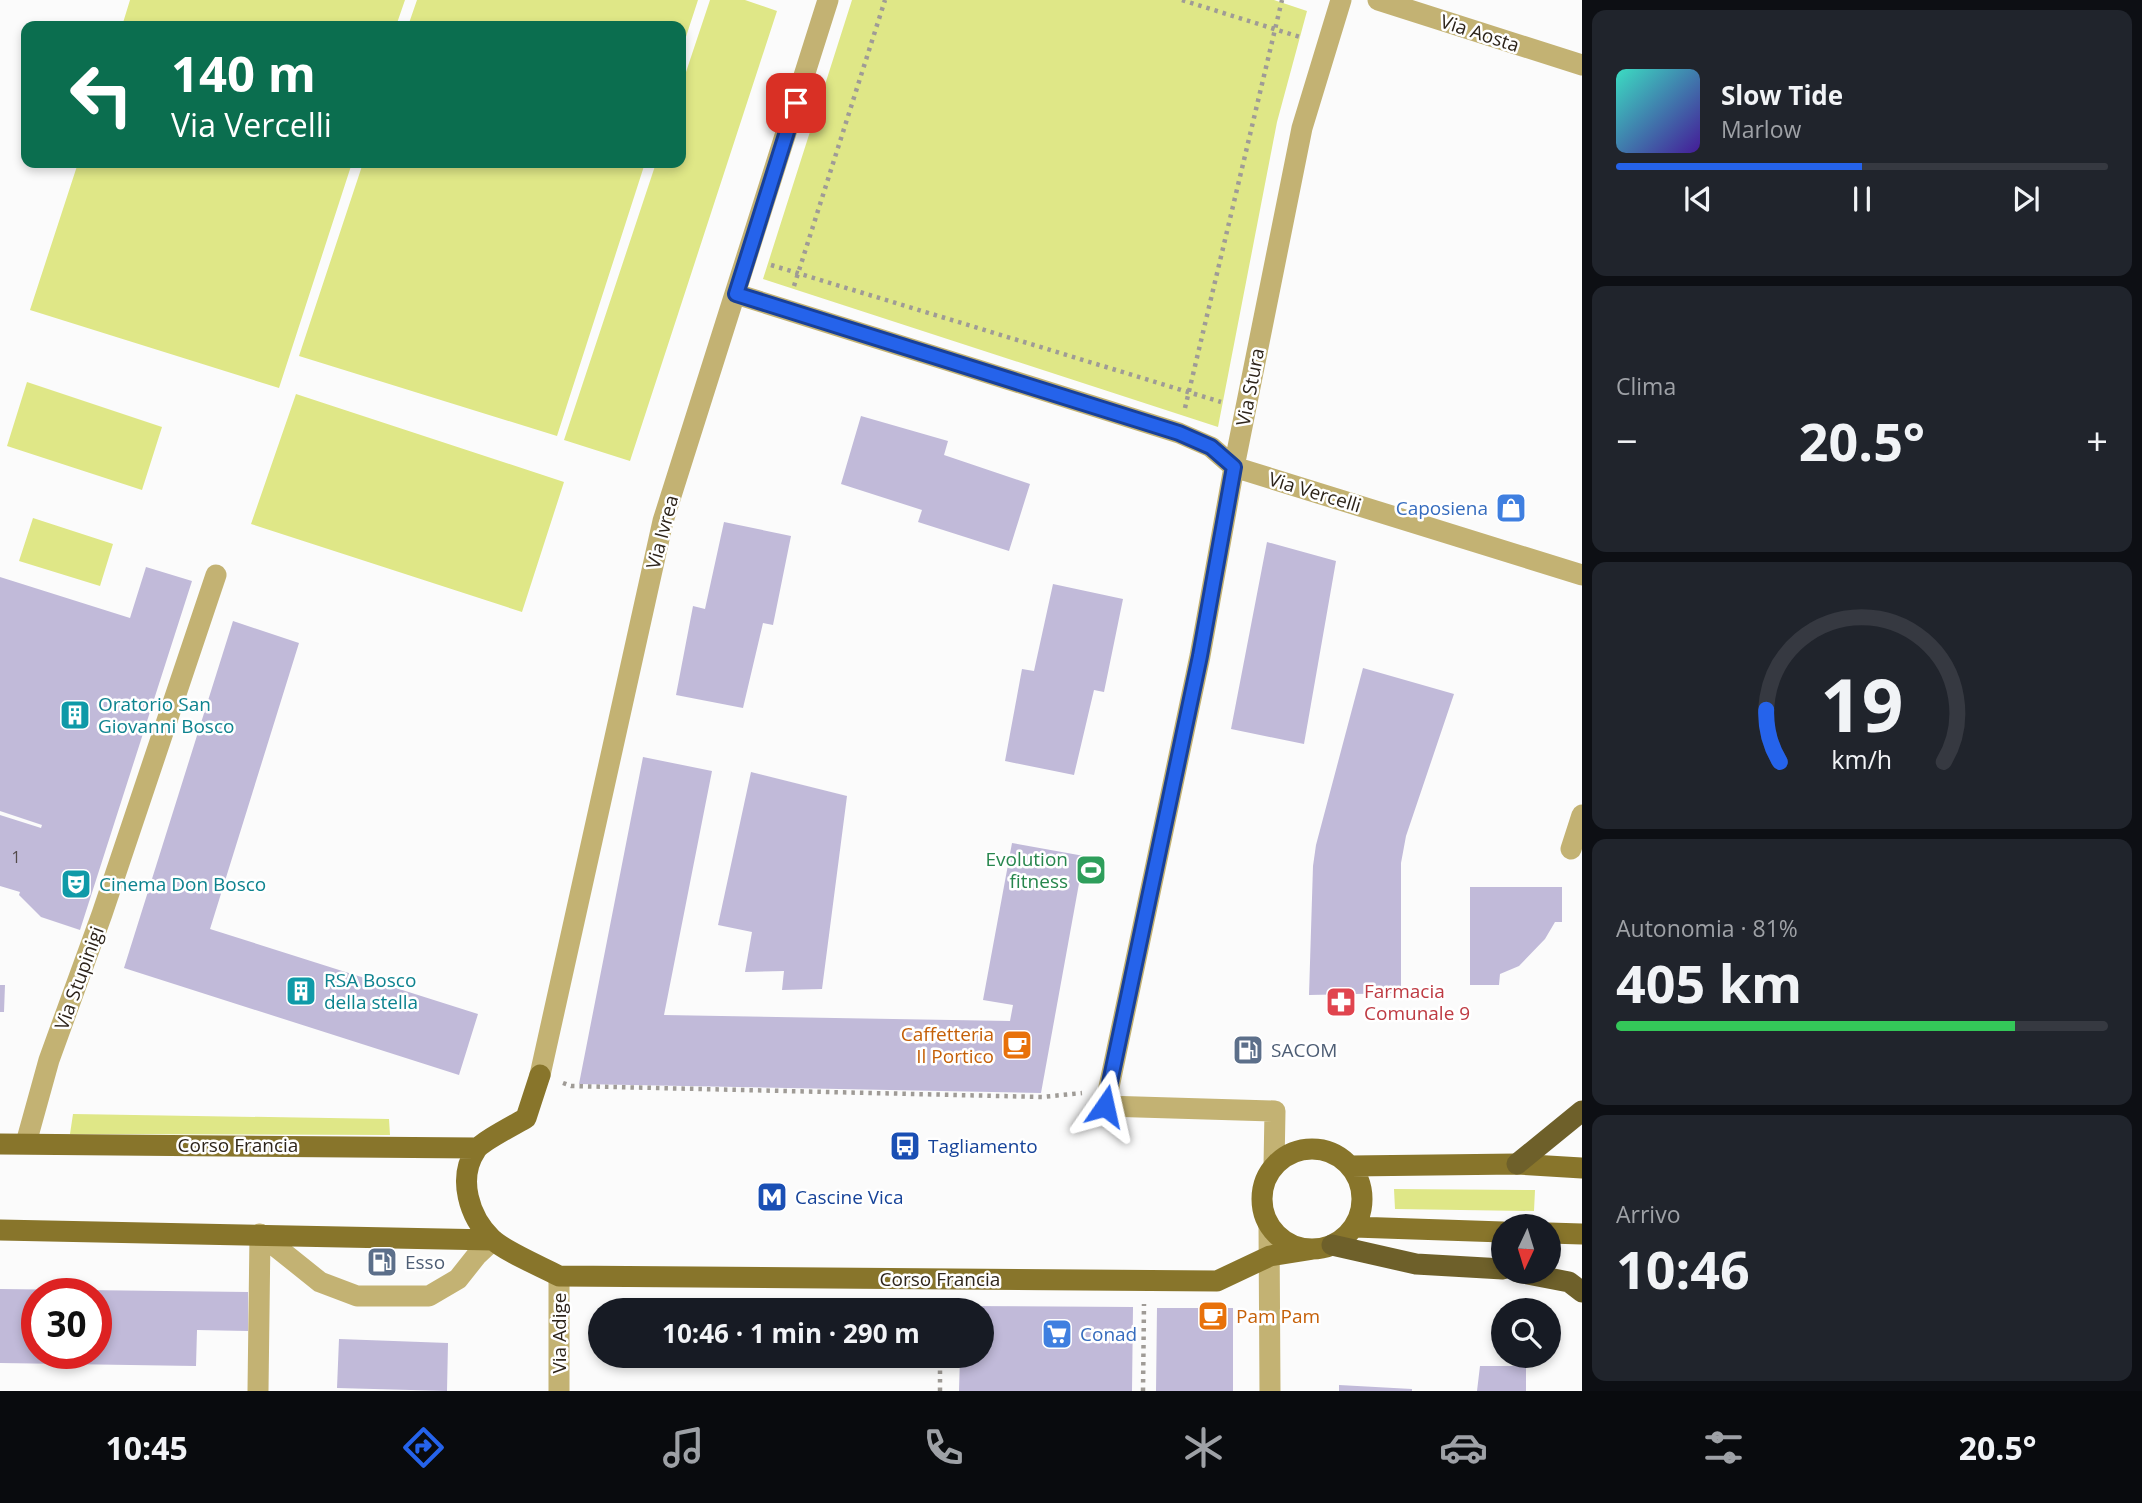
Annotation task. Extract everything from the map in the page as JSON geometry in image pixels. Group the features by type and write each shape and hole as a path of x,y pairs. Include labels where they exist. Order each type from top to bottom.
{"highway":[{"path":"1517,1164 1582,1111"},
{"path":"1323,1247 1416,1264 1491,1268"},
{"path":"1561,1280 1569,1282 1582,1292"}],"main road":[{"path":"540,1075 526,1118 476,1148 467,1174 466,1193 477,1220 493,1240 559,1276"},
{"name":"Corso Francia","path":"0,1143 476,1148"},
{"path":"1320,1149 1336,1154 1351,1167 1359,1180 1363,1195 1362,1210 1354,1227 1342,1240 1323,1247 1290,1244 1269,1225 1264,1214 1264,1184 1274,1166 1288,1154 1320,1149"},
{"path":"1351,1167 1517,1164 1582,1168"},
{"path":"1354,1227 1491,1232"},
{"path":"0,1230 493,1240"},
{"path":"1561,1233 1582,1234"},
{"name":"Corso Francia","path":"559,1276 1217,1281 1270,1256 1323,1247"}],"street":[{"name":"Via Ivrea","path":"540,1075 663,521 828,0"},
{"name":"Via Stura","path":"1106,1098 1150,902 1200,656 1245,409 1301,128 1341,0"},
{"name":"Via Aosta","path":"1378,0 1582,65"},
{"name":"Via Vercelli","path":"736,294 1179,433 1211,447 1234,467 1582,575"},
{"name":"Via Stupinigi","path":"26,1143 49,1060 102,914 216,575"},
{"path":"1571,849 1582,815"},
{"path":"1106,1098 1275,1111 1274,1166"},
{"path":"1269,1225 1270,1391"},
{"path":"260,1234 320,1282 357,1296 429,1296 458,1279 493,1240"},
{"path":"258,1391 260,1234"},
{"name":"Via Adige","path":"559,1276 559,1391"}],"path":[{"path":"787,310 885,0"},
{"path":"1182,0 1327,45"},
{"path":"1179,433 1282,0"},
{"path":"747,258 1245,409"},
{"path":"540,1075 571,1086 1106,1098"},
{"path":"1143,1391 1144,1280"},
{"path":"940,1368 940,1391"}],"green space":[{"path":"130,0 405,0 398,21 124,21"},
{"path":"417,0 698,0 686,37 686,21 410,21"},
{"path":"710,0 745,0 777,11 630,461 564,440 654,168 686,168 686,72"},
{"path":"852,0 1274,0 1307,11 1277,122 1218,427 763,279"},
{"path":"76,168 350,168 279,388 30,310"},
{"path":"361,168 643,168 557,436 299,356"},
{"path":"27,382 162,427 142,490 7,446"},
{"path":"296,394 564,482 522,612 251,524"},
{"path":"33,518 113,544 100,586 19,561"},
{"path":"73,1114 389,1119 390,1135 70,1134"},
{"path":"1394,1189 1535,1190 1534,1211 1395,1209"}],"building":[{"path":"861,416 948,441 944,455 1030,484 1009,551 918,522 922,510 841,484"},
{"path":"724,522 791,536 773,625 763,623 743,708 676,695 693,606 705,609"},
{"path":"1267,542 1336,561 1304,744 1231,729"},
{"name":"Oratorio San Giovanni Bosco","path":"146,567 192,581 80,930 41,917 19,895 20,892 0,886 0,815 41,828 42,825 0,811 0,577 130,618"},
{"path":"1053,584 1123,599 1104,692 1094,690 1074,775 1005,761 1022,669 1034,671"},
{"path":"233,621 299,643 210,929 478,1014 459,1075 124,968"},
{"path":"1363,668 1454,694 1406,836 1401,863 1401,993 1309,995 1316,845"},
{"path":"643,757 712,771 664,1015 1010,1021 1013,1005 983,1000 1012,843 1084,856 1041,1093 579,1084"},
{"path":"751,772 847,796 822,989 782,990 784,971 745,972 752,932 718,925"},
{"path":"1470,887 1562,887 1562,922 1555,922 1545,939 1519,966 1500,974 1499,985 1470,985"},
{"path":"0,985 5,985 4,1012 0,1012"},
{"path":"0,1289 21,1289 21,1363 0,1363"},
{"path":"112,1290 248,1292 248,1331 197,1330 196,1366 112,1365"},
{"name":"Conad","path":"994,1306 1133,1307 1132,1391 959,1391 960,1368 994,1368"},
{"path":"1157,1308 1233,1308 1233,1391 1156,1391"},
{"path":"339,1339 448,1343 447,1391 337,1388"},
{"path":"1480,1366 1526,1368 1526,1391 1477,1391"},
{"path":"1339,1385 1412,1389 1412,1391 1339,1391"}],"place":[{"name":"Caposiena","path":"1511,508"},
{"name":"Oratorio San Giovanni Bosco","path":"75,715"},
{"name":"Evolution fitness","path":"1091,870"},
{"name":"Cinema Don Bosco","path":"76,884"},
{"name":"RSA Bosco della stella","path":"301,991"},
{"name":"Farmacia Comunale 9","path":"1341,1002"},
{"name":"Caffetteria Il Portico","path":"1017,1045"},
{"name":"SACOM","path":"1248,1050"},
{"name":"Tagliamento","path":"905,1146"},
{"name":"Cascine Vica","path":"772,1197"},
{"name":"Esso","path":"382,1262"},
{"name":"Pam Pam","path":"1213,1316"},
{"name":"Conad","path":"1057,1334"}],"route":[{"path":"796,103 736,294 1179,433 1211,447 1234,467 1200,656 1105,1106"}]}
